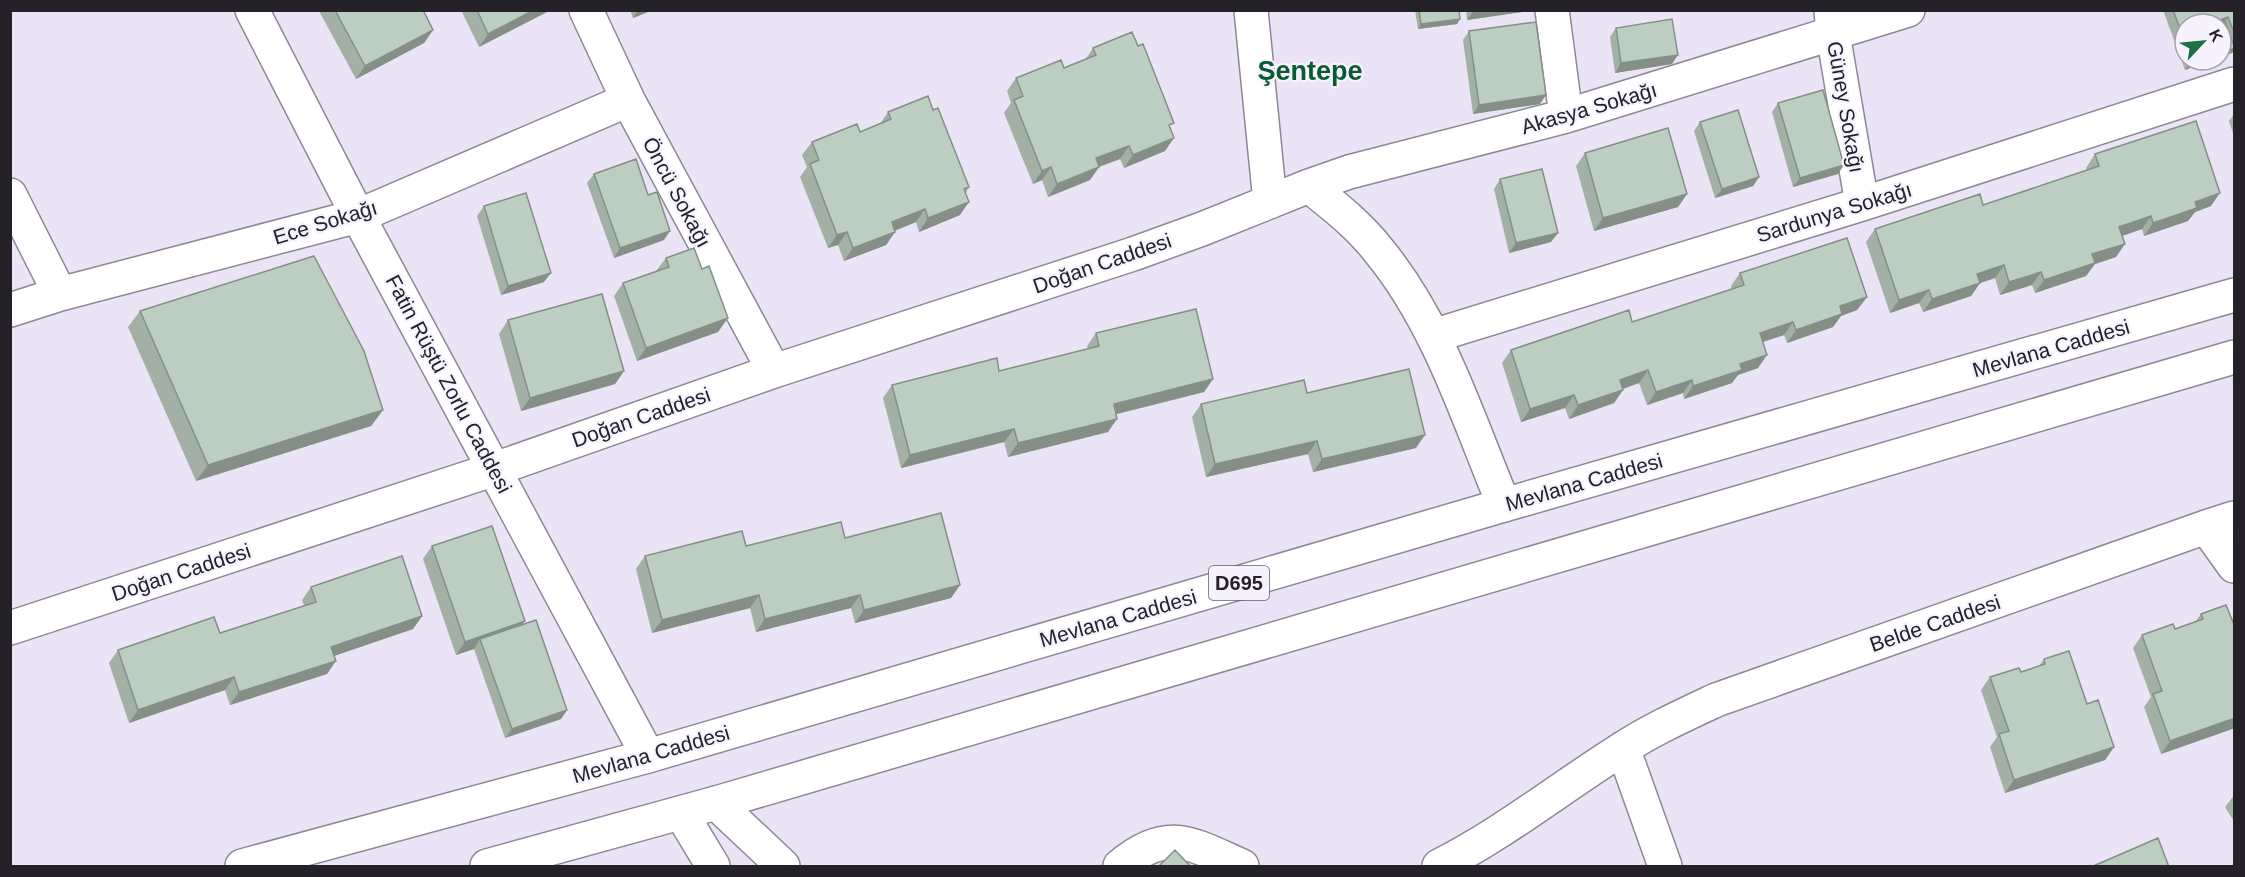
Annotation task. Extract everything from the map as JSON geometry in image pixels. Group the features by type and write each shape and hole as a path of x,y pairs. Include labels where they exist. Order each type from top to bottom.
{"street":[{"name":"Fatin Rüştü Zorlu Caddesi","path":"252,10 358,216 648,756"},
{"name":"Öncü Sokağı","path":"586,10 628,100 774,370"},
{"path":"1251,10 1270,202"},
{"path":"1552,10 1566,116"},
{"name":"Akasya Sokağı","path":"1270,202 1349,172 1566,116 1832,22 1908,10"},
{"name":"Güney Sokağı","path":"1832,22 1862,204"},
{"name":"Sardunya Sokağı","path":"1433,336 1862,204 2235,84"},
{"name":"Ece Sokağı","path":"10,310 60,294 358,216 628,100"},
{"path":"1309,186 1352,220 1380,251 1412,298 1433,336 1504,505"},
{"path":"10,195 60,294"},
{"name":"Doğan Caddesi","path":"10,628 495,469 774,370 1132,254 1270,202"},
{"name":"Mevlana Caddesi","path":"242,867 648,756 1504,505 2235,295"},
{"path":"487,867 716,803 2235,357"},
{"name":"Belde Caddesi","path":"1439,867 1483,857 1623,748 1716,700 2220,522 2235,567"},
{"path":"1623,748 1665,867"},
{"path":"716,803 783,867"},
{"path":"681,813 713,867"},
{"path":"1120,867 1148,847 1170,841 1194,845 1242,867"}],"building":[{"path":"335,10 423,10 433,30 365,66"},
{"path":"477,10 534,10 488,34"},
{"path":"1419,10 1459,10 1460,19 1421,24"},
{"path":"2173,10 2235,10 2235,35 2233,12 2174,12"},
{"path":"1672,19 1678,55 1621,63 1616,28"},
{"path":"1536,22 1546,95 1479,105 1469,31"},
{"path":"1132,32 1138,46 1143,44 1174,123 1169,125 1174,138 1133,155 1129,146 1096,158 1099,167 1057,184 1051,167 1042,171 1014,100 1023,96 1016,78 1061,60 1064,68 1096,55 1093,48"},
{"path":"1823,90 1844,165 1800,178 1778,103"},
{"path":"928,96 933,110 938,108 969,187 964,189 969,202 928,218 925,209 892,222 895,232 853,248 847,232 837,235 810,164 819,160 812,142 857,124 860,132 891,119 888,112"},
{"path":"1738,110 1759,177 1722,189 1700,122"},
{"path":"2196,121 2220,193 2195,202 2197,208 2153,223 2151,216 2119,227 2125,244 2092,254 2095,263 2044,280 2041,272 2009,282 2004,265 1977,274 1980,283 1932,299 1929,290 1899,300 1875,229 1980,194 1983,205 2099,166 2095,154"},
{"path":"1668,128 1687,194 1603,218 1585,153"},
{"path":"636,159 648,195 657,192 670,231 620,248 594,174"},
{"path":"1542,169 1558,233 1516,243 1500,179"},
{"path":"526,193 551,273 508,286 484,206"},
{"path":"1847,238 1867,297 1840,306 1842,314 1796,330 1793,322 1760,333 1767,355 1740,364 1742,370 1693,386 1692,380 1656,392 1648,370 1620,380 1623,390 1578,405 1574,395 1530,409 1511,350 1629,310 1632,322 1744,285 1740,273"},
{"path":"694,248 702,269 709,266 728,318 646,348 623,283 669,267 666,258"},
{"path":"314,256 364,351 383,410 208,465 140,311"},
{"path":"602,294 624,371 530,398 508,320"},
{"path":"1196,309 1213,379 1114,404 1117,419 1018,443 1014,429 910,455 892,385 997,358 999,371 1099,346 1096,333"},
{"path":"1409,369 1425,435 1322,459 1317,441 1215,464 1201,404 1304,380 1307,393"},
{"path":"941,513 960,585 864,610 860,595 765,619 759,595 662,620 645,556 742,531 746,546 841,522 845,538"},
{"path":"492,526 525,621 465,642 432,546"},
{"path":"402,556 422,616 331,647 336,661 239,692 234,677 138,710 118,650 214,617 220,633 316,602 311,587"},
{"path":"2226,605 2235,627 2235,718 2170,741 2153,694 2162,691 2142,635 2173,624 2175,629 2203,619 2201,614"},
{"path":"536,620 567,710 512,729 480,639"},
{"path":"2069,651 2087,704 2098,700 2114,747 2014,780 1999,734 2009,731 1990,677 2019,668 2021,672 2045,664 2044,659"},
{"path":"2158,838 2169,867 2091,867"},
{"path":"1175,850 1191,867 1158,867"}],"district":[{"name":"Şentepe","path":"1310,71"}]}
